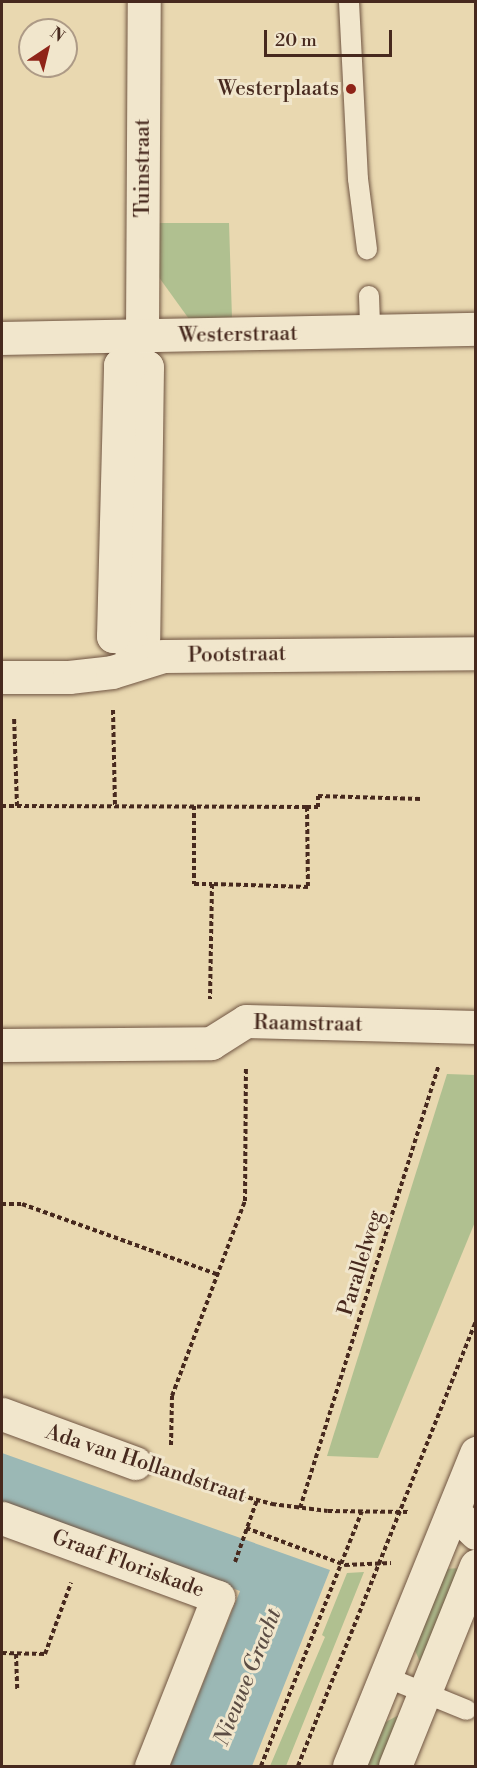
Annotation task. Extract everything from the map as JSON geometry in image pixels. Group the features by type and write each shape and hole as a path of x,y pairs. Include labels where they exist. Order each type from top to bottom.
{"street":[{"name":"Tuinstraat","path":"134,346 144,2"},
{"name":"Westerstraat","path":"2,338 134,346 370,331 476,329"},
{"path":"125,658 143,638 147,367 134,346"},
{"name":"Pootstraat","path":"7,677 69,677 125,658 476,652"},
{"name":"Raamstraat","path":"2,1045 211,1043 246,1021 463,1027"},
{"name":"Ada van Hollandstraat","path":"2,1414 135,1463"},
{"path":"349,1767 432,1562 464,1522 476,1453"},
{"name":"Graaf Floriskade","path":"2,1518 218,1597 151,1767"},
{"path":"394,1767 476,1566"}],"lane":[{"path":"349,2 358,179 368,249"},
{"path":"369,296 370,331"},
{"path":"386,1677 467,1710"}],"path":[{"path":"115,806 125,658"},
{"path":"7,677 17,806"},
{"path":"2,806 66,802 115,806 318,807 318,796 421,799"},
{"path":"194,806 194,884 308,887 307,807"},
{"path":"210,984 212,884"},
{"path":"171,1453 172,1396 245,1201 246,1021"},
{"name":"Parallelweg","path":"300,1508 463,1027"},
{"path":"2,1204 22,1204 219,1275"},
{"path":"298,1767 476,1321"},
{"name":"Ada van Hollandstraat","path":"135,1463 170,1476 257,1500 300,1508 400,1512"},
{"path":"170,1465 170,1476"},
{"path":"242,1540 257,1500"},
{"path":"261,1767 362,1511"},
{"path":"246,1528 342,1563 432,1562"},
{"path":"2,1653 45,1654 84,1548"},
{"path":"16,1654 17,1690"}],"green space":[{"path":"159,223 229,223 232,318 189,319 158,276"},
{"path":"447,1074 475,1075 475,1222 378,1458 327,1456"},
{"path":"464,1568 420,1662 411,1641 440,1569"},
{"path":"364,1572 286,1766 270,1766 325,1637 322,1635 347,1573"},
{"path":"399,1715 385,1766 362,1766 378,1726"}],"water":[{"name":"Nieuwe Gracht","path":"2,1453 330,1570 252,1766 170,1766 240,1591 2,1505"}],"place":[{"name":"Westerplaats","path":"351,89"}]}
